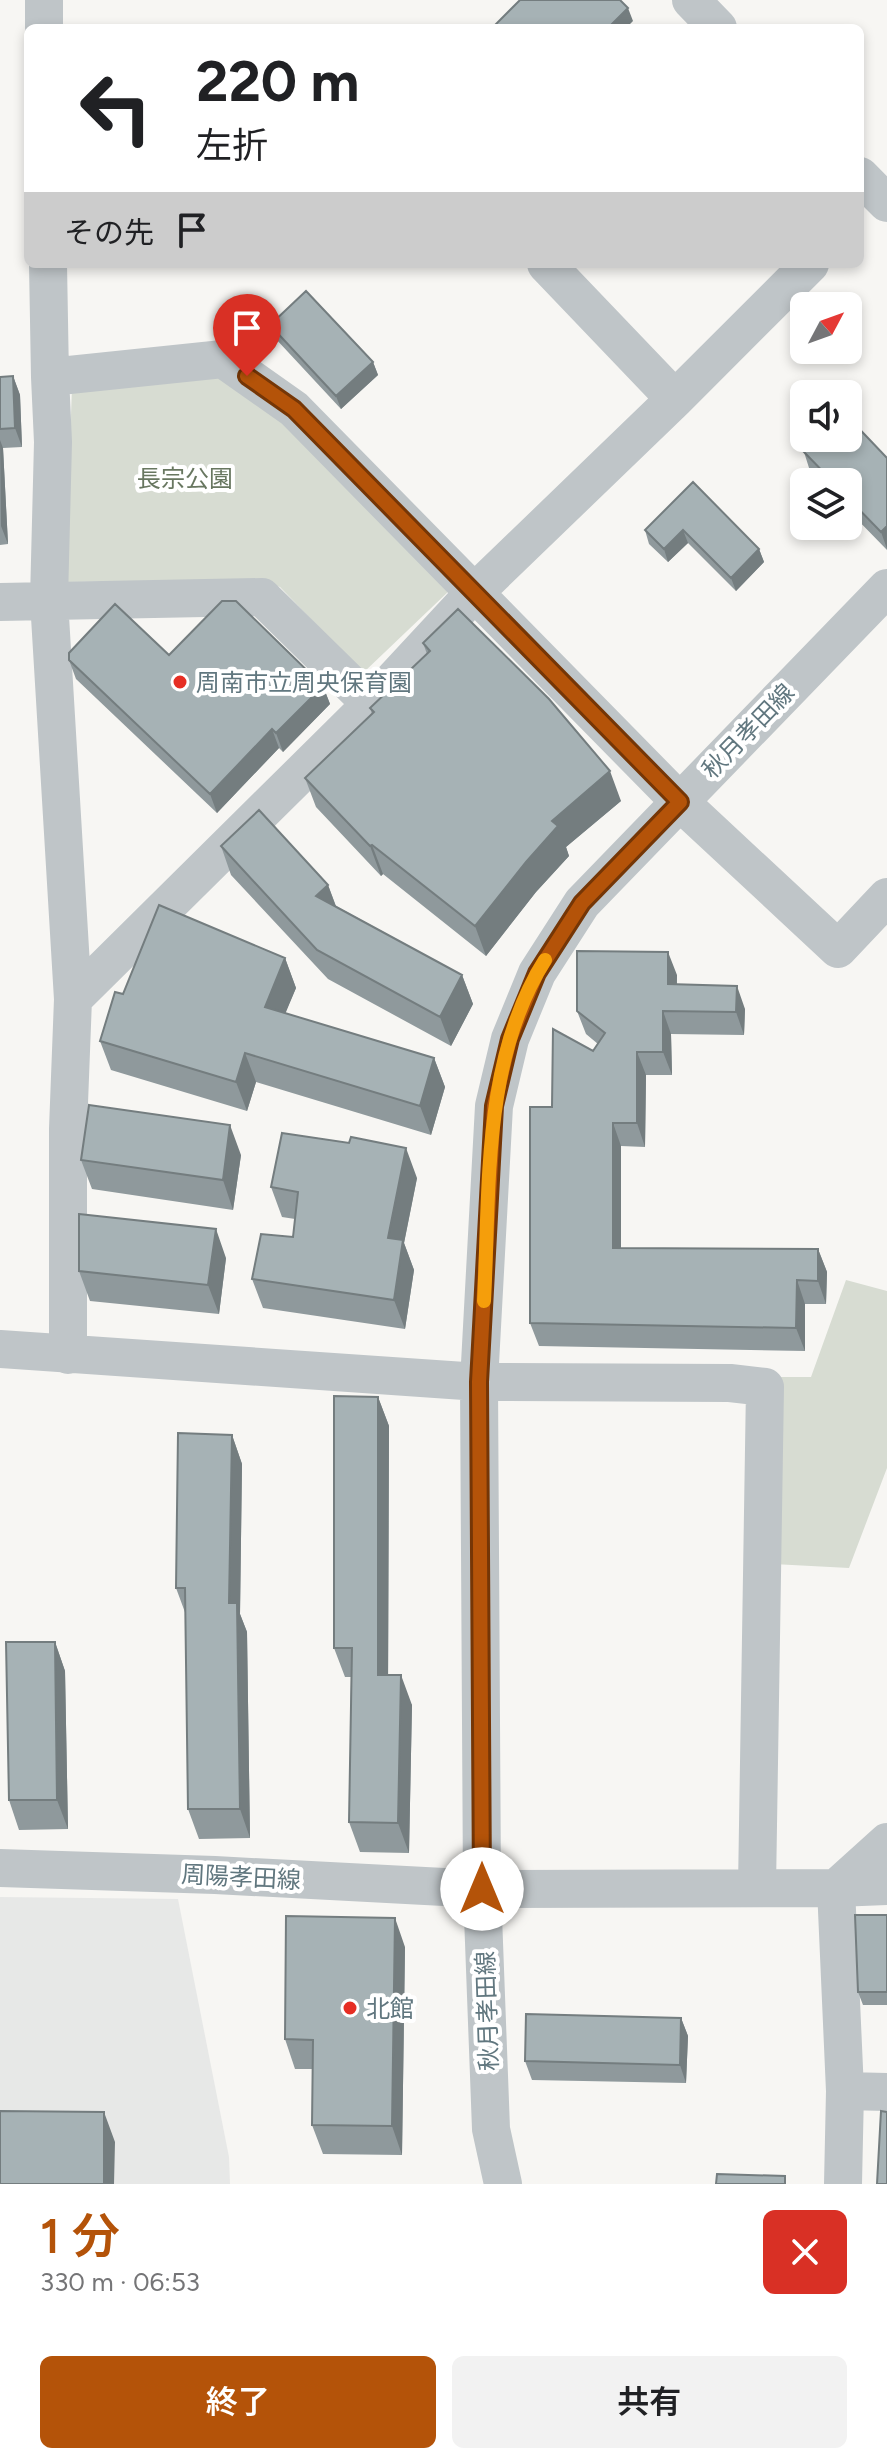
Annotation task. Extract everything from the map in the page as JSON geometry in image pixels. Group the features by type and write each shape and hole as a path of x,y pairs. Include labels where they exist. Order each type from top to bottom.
{"street":[{"path":"44,0 44,24"},
{"path":"691,0 714,24"},
{"path":"48,268 53,442 49,600 73,999 68,1129 68,1355"},
{"path":"550,268 675,399"},
{"path":"73,999 371,704 475,592 806,268"},
{"path":"50,377 223,359 294,409 680,802 838,949 887,897"},
{"name":"秋月孝田線","path":"503,2184 491,2129 482,1889 479,1382 494,1106 510,1039 537,973 582,903 887,588"},
{"path":"0,602 262,597 371,704"},
{"path":"0,1349 479,1382 730,1383 765,1387 757,1888"},
{"path":"843,2184 845,2091 836,1888 887,1842"},
{"name":"周陽孝田線","path":"0,1868 482,1889 887,1886"},
{"path":"845,2091 887,2092"}],"shaded area":[{"path":"0,1897 178,1899 229,2157 230,2184 0,2184"}],"green space":[{"name":"長宗公園","path":"216,373 267,405 450,590 363,673 280,587 255,580 65,582 72,387"},
{"path":"846,1280 887,1291 887,1468 849,1568 773,1564 774,1377 811,1377"}],"building":[{"path":"520,0 620,0 628,8 612,24 496,24"},
{"path":"306,291 373,362 336,396 270,325"},
{"path":"13,376 15,428 0,429 0,377"},
{"path":"862,432 887,458 887,526 881,532 862,512 862,468 819,468 804,452 862,452"},
{"path":"693,482 759,549 731,578 683,530 664,549 645,530"},
{"path":"222,601 236,601 323,686 276,733 272,729 210,794 69,660 69,653 115,604 169,655"},
{"path":"458,609 549,699 610,771 552,821 558,826 475,926 370,846 305,778 374,712 370,708 430,651 423,643"},
{"path":"259,810 328,885 316,896 462,975 440,1017 317,950 221,846"},
{"path":"159,905 285,958 265,1007 434,1058 420,1106 245,1053 236,1082 100,1041 115,992 123,994"},
{"path":"577,951 668,952 668,984 737,986 736,1012 663,1011 663,1052 637,1052 637,1123 613,1123 613,1248 818,1249 818,1281 797,1280 796,1328 530,1323 530,1107 552,1107 553,1029 593,1051 605,1033 577,1011"},
{"path":"89,1105 230,1125 223,1180 81,1160"},
{"path":"282,1133 349,1143 351,1137 406,1148 388,1238 403,1240 394,1300 252,1279 261,1234 293,1237 298,1192 271,1187"},
{"path":"79,1214 216,1229 208,1285 79,1271"},
{"path":"334,1396 378,1397 378,1675 401,1675 398,1823 349,1822 352,1648 334,1648"},
{"path":"178,1433 232,1435 229,1603 237,1603 240,1809 188,1809 185,1588 176,1588"},
{"path":"6,1642 55,1642 57,1800 9,1800"},
{"path":"855,1915 887,1915 887,1992 858,1992"},
{"name":"北館","path":"286,1916 395,1918 392,2126 312,2125 313,2040 285,2039"},
{"path":"526,2014 681,2018 680,2065 525,2061"},
{"path":"0,2111 104,2112 104,2184 0,2184"},
{"path":"881,2111 887,2112 887,2184 877,2184"},
{"path":"717,2174 785,2176 785,2184 716,2184"}],"slow traffic":[{"path":"484,1301 494,1106 510,1039 545,960"}],"place":[{"name":"周南市立周央保育園","path":"180,682"},
{"name":"北館","path":"350,2008"}],"route":[{"path":"247,376 294,409 680,802 582,903 537,973 510,1039 494,1106 479,1382 482,1889"}]}
